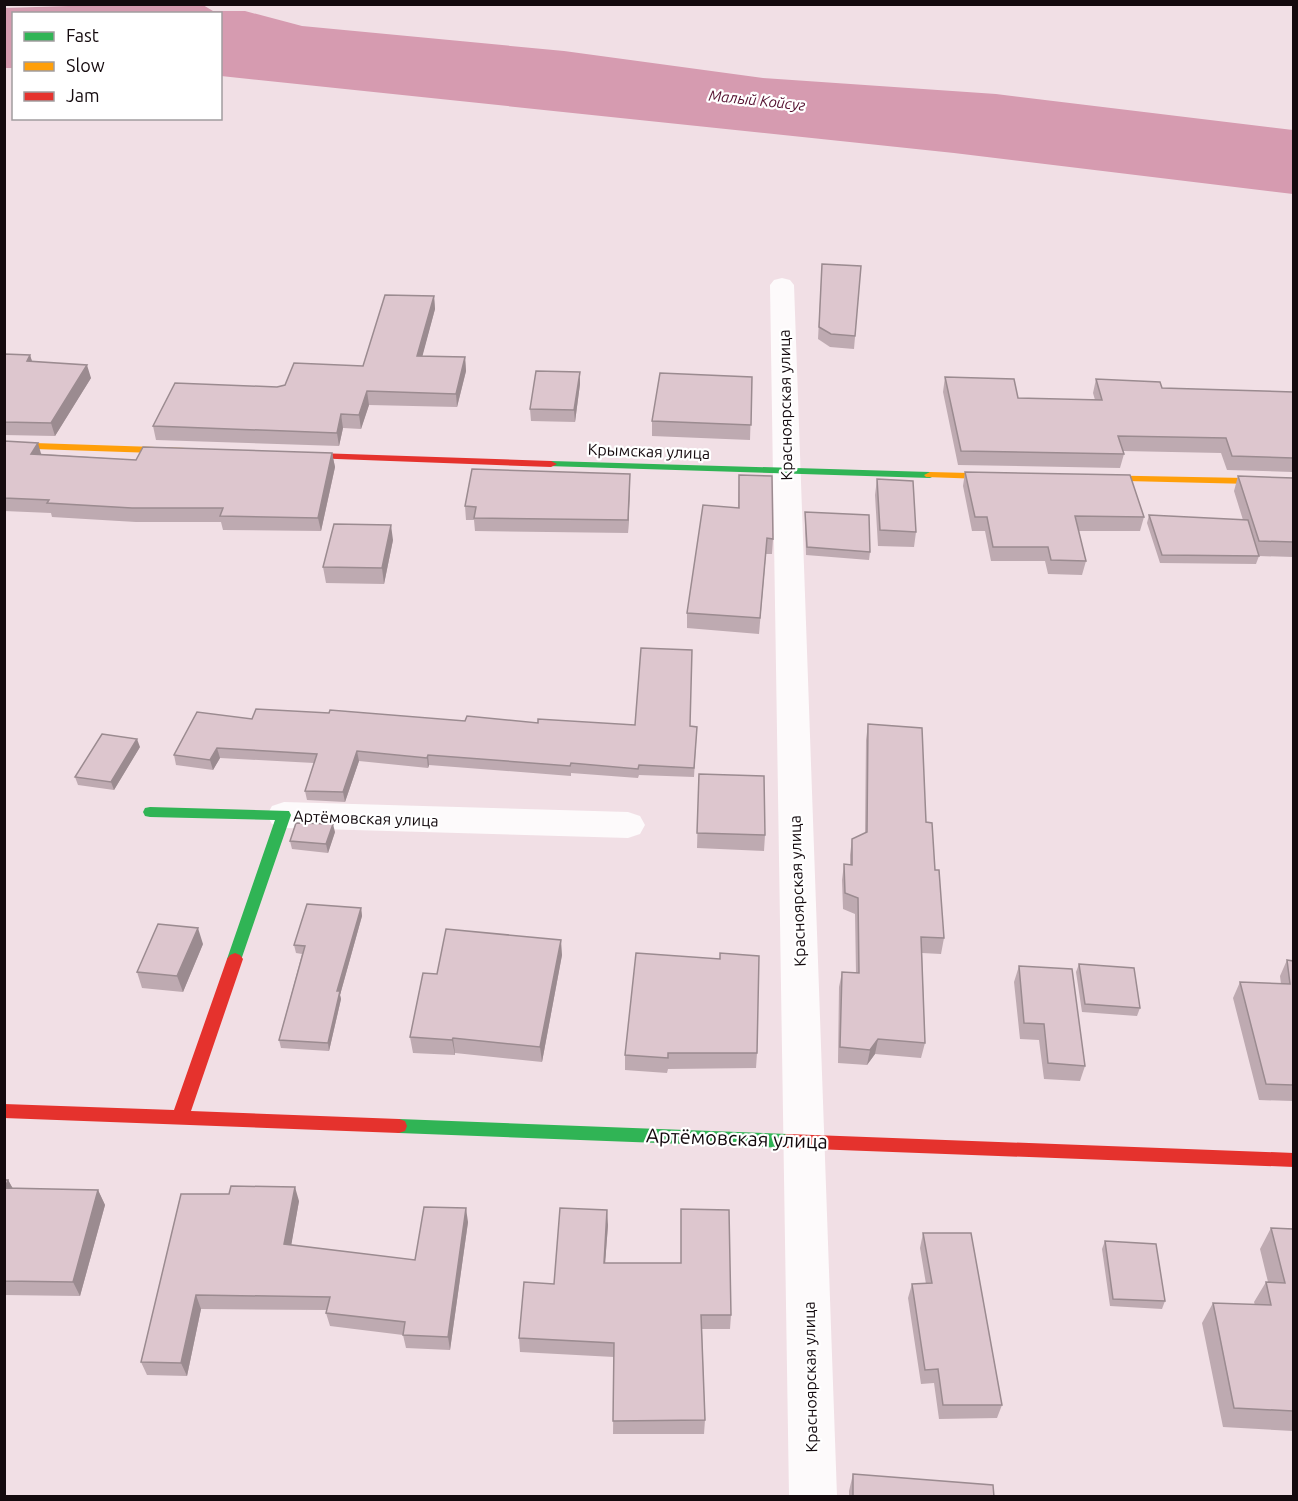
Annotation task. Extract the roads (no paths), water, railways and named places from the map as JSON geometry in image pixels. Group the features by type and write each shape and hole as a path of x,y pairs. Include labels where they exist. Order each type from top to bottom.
{"street":[{"name":"Красноярская улица","path":"782,285 813,1497"},
{"path":"4,445 194,451"},
{"name":"Крымская улица","path":"277,454 786,472 1022,477"},
{"path":"1069,478 1293,482"},
{"name":"Артёмовская улица","path":"150,812 628,825"},
{"name":"Артёмовская улица","path":"180,1118 284,815"},
{"name":"Артёмовская улица","path":"4,1111 1293,1160"}],"water":[{"name":"Малый Койсуг","path":"203,5 213,11 245,11 302,26 564,51 763,78 996,94 1293,130 1293,194 954,153 222,76 222,12 12,12 12,68 5,68 5,8"}]}
